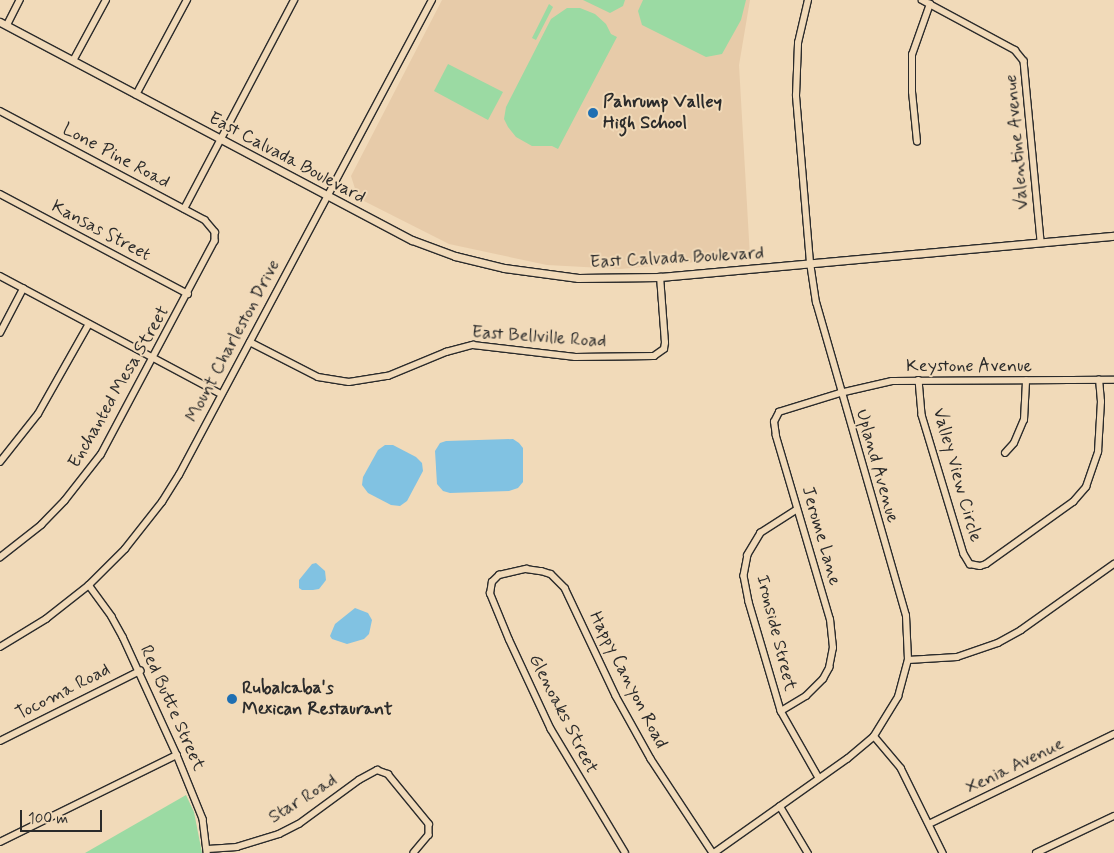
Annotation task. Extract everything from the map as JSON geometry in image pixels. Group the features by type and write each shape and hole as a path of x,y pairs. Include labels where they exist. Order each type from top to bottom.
{"main road":[{"name":"East Calvada Boulevard","path":"4,23 327,196 434,248 504,268 578,278 660,278 1114,236"}],"street":[{"path":"4,23 20,0"},
{"path":"73,61 106,0"},
{"path":"136,95 187,0"},
{"path":"184,209 294,0"},
{"name":"Mount Charleston Drive","path":"0,647 46,619 89,584 124,549 162,502 250,342 432,0"},
{"name":"Upland Avenue","path":"714,853 874,736 898,697 908,660 906,616 821,326 810,263 795,73 798,43 808,0"},
{"name":"Valentine Avenue","path":"922,0 1015,50 1024,61 1041,242"},
{"path":"917,142 912,92 912,63 915,44 930,4"},
{"name":"Lone Pine Road","path":"0,111 205,220 214,232"},
{"name":"Kansas Street","path":"0,194 188,294"},
{"name":"Enchanted Mesa Street","path":"0,558 42,524 84,480 115,432 212,249 215,241 214,232"},
{"path":"0,276 222,394"},
{"name":"East Bellville Road","path":"250,342 318,377 357,382 388,376 446,352 473,346 575,356 654,356 664,349 660,278"},
{"path":"0,333 23,289"},
{"path":"0,462 38,414 89,324"},
{"name":"Keystone Avenue","path":"840,393 877,384 919,380 1114,380"},
{"name":"Valley View Circle","path":"919,380 922,415 964,554 970,564 980,566 986,564 1073,502 1086,487 1098,452 1101,402 1099,380"},
{"path":"1005,453 1014,443 1024,420 1026,381"},
{"name":"Jerome Lane","path":"781,711 806,696 823,679 829,668 833,648 830,620 776,436 774,422 779,412 784,409 840,393"},
{"name":"Ironside Street","path":"797,510 761,533 748,555 744,570 749,602 781,711 819,778"},
{"path":"908,660 957,657 998,643 1021,630 1114,564"},
{"name":"Happy Canyon Road","path":"492,582 499,575 526,569 541,571 559,580 565,588 629,720 662,776 714,853"},
{"name":"Glenoaks Street","path":"492,582 490,594 492,601 551,730 625,853"},
{"name":"Red Butte Street","path":"89,584 112,617 140,671 203,819 208,851"},
{"name":"Tocoma Road","path":"0,741 140,671"},
{"name":"Xenia Avenue","path":"929,824 1114,734"},
{"path":"874,736 901,768 943,853"},
{"path":"0,842 177,755"},
{"name":"Star Road","path":"208,851 257,842 279,834 299,824 371,772 382,771 388,774 424,815 429,824 428,835 414,853"},
{"path":"780,806 808,853"},
{"path":"1036,853 1114,816"}],"shaded area":[{"name":"Pahrump Valley High School","path":"442,0 750,0 739,65 750,257 621,269 547,265 449,244 358,198 351,176"}],"green space":[{"path":"583,0 625,0 623,6 610,13"},
{"path":"643,0 746,0 741,20 722,54 706,57 642,25 638,11"},
{"path":"549,4 553,7 536,40 532,38"},
{"path":"567,8 580,8 595,14 606,24 611,34 617,37 558,149 552,146 532,146 516,137 508,127 504,119 506,107 551,19"},
{"path":"448,64 503,92 488,120 434,91"},
{"path":"186,795 194,812 202,853 85,853"}],"water":[{"path":"513,439 523,448 523,482 518,488 509,491 450,493 443,491 437,484 435,451 440,443 446,441"},
{"path":"385,445 393,445 416,457 422,463 423,471 407,501 400,506 391,505 368,493 362,485 363,477 378,450"},
{"path":"316,563 325,571 326,580 319,589 302,590 299,588 299,580 312,564"},
{"path":"355,608 368,613 372,620 369,634 364,639 347,644 332,639 330,636 335,624"}],"place":[{"name":"Pahrump Valley High School","path":"593,113"},
{"name":"Rubalcaba's Mexican Restaurant","path":"232,699"}]}
